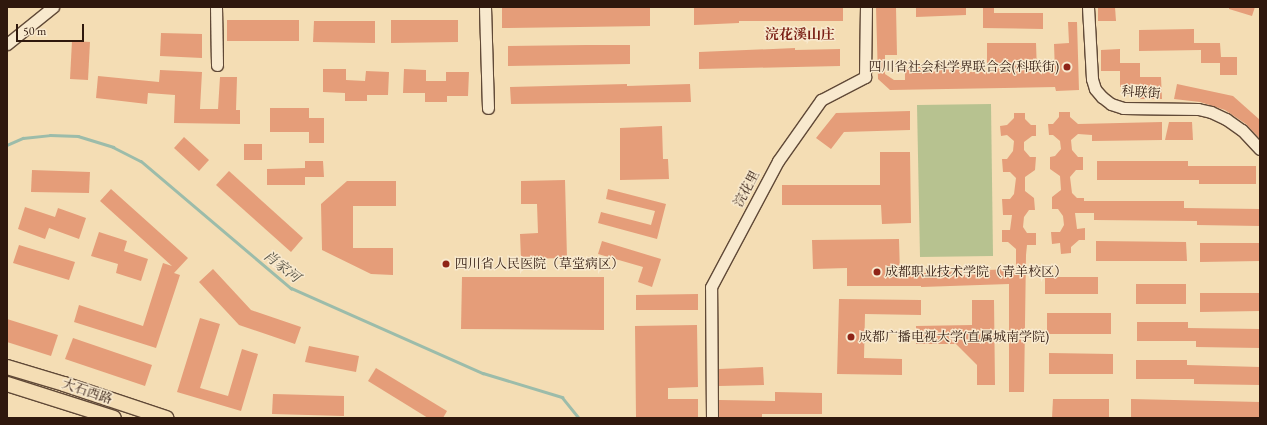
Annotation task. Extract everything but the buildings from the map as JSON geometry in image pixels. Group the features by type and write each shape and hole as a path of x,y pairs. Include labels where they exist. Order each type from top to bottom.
{"main road":[{"name":"大石西路","path":"7,367 64,384 166,418"},
{"name":"大石西路","path":"7,384 114,418"}],"street":[{"path":"7,44 53,7"},
{"path":"216,7 218,65"},
{"path":"485,7 488,108"},
{"name":"浣花里","path":"712,418 711,287 778,161 822,100 865,77 866,7"},
{"name":"科联街","path":"1088,7 1092,79 1095,89 1106,100 1111,104 1123,108 1198,109 1211,112 1226,119 1242,130 1260,149"}],"green space":[{"path":"991,104 993,256 920,257 917,105"}],"waterway":[{"name":"肖家河","path":"7,145 23,138 50,135 78,136 113,147 141,161 291,288 483,373 562,397 579,418"}],"place":[{"name":"四川省社会科学界联合会(科联街)","path":"1067,67"},
{"name":"四川省人民医院（草堂病区）","path":"446,264"},
{"name":"成都职业技术学院（青羊校区）","path":"877,272"},
{"name":"成都广播电视大学(直属城南学院)","path":"851,337"}],"district":[{"name":"浣花溪山庄","path":"800,34"}]}
